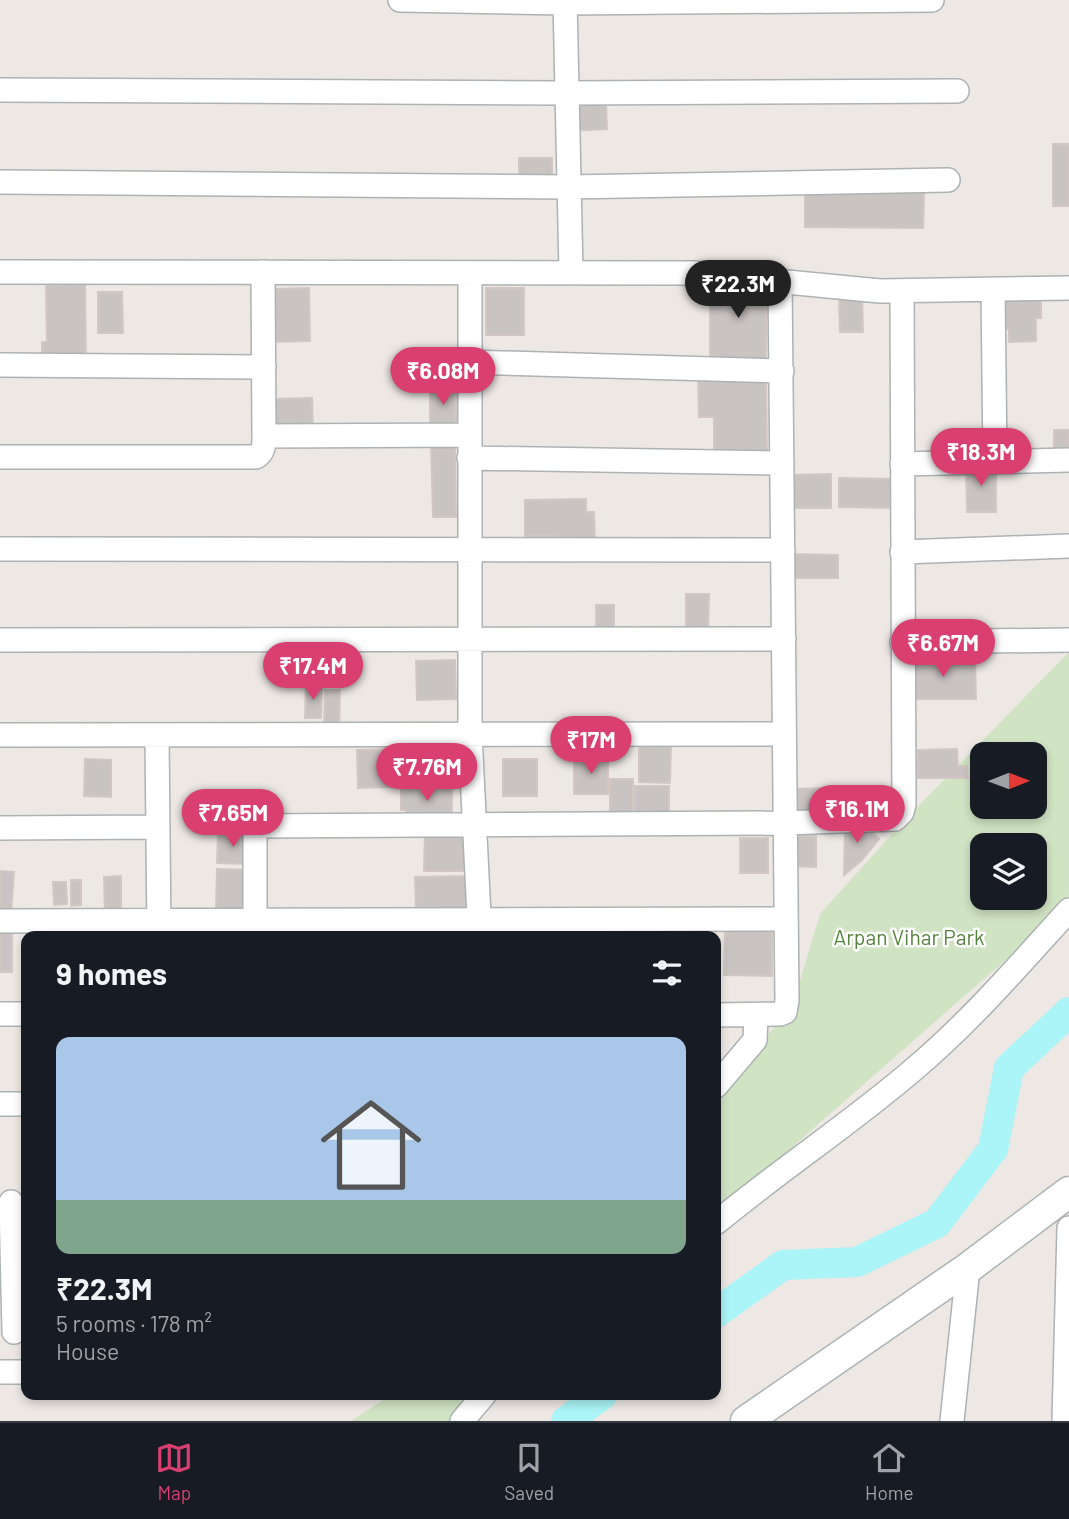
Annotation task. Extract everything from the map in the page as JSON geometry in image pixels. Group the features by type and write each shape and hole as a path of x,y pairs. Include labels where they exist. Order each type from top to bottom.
{"street":[{"path":"400,0 932,0"},
{"path":"565,1 571,272"},
{"path":"0,90 957,92"},
{"path":"0,182 568,187 948,180"},
{"path":"0,272 694,273 880,291 1069,288"},
{"path":"0,457 256,457 261,454 264,448 263,272"},
{"path":"470,272 470,734 480,928"},
{"path":"721,1015 780,1014 786,1008 780,280"},
{"path":"993,289 995,462"},
{"path":"256,929 255,819 474,825 785,823 895,819 902,812 904,804 902,291"},
{"path":"469,362 782,370"},
{"path":"0,365 264,368"},
{"path":"264,436 469,435"},
{"path":"469,458 782,463"},
{"path":"902,464 1069,460"},
{"path":"902,552 1069,546"},
{"path":"0,549 783,550"},
{"path":"0,640 783,639"},
{"path":"902,642 1069,640"},
{"path":"0,735 784,734"},
{"path":"158,735 159,929"},
{"path":"0,828 158,827"},
{"path":"721,1219 845,1126 915,1069 985,1002 1069,910"},
{"path":"0,922 159,929 256,929 480,928 786,919"},
{"path":"0,1014 21,1014"},
{"path":"721,1080 755,1040 756,1016"},
{"path":"0,1104 21,1104"},
{"path":"746,1421 968,1268 1069,1192"},
{"path":"12,1202 14,1332"},
{"path":"1064,1421 1069,1227"},
{"path":"952,1421 968,1268"},
{"path":"0,1373 21,1372"},
{"path":"462,1421 480,1400"}],"green space":[{"name":"Arpan Vihar Park","path":"1069,652 1069,895 1035,934 721,1210 721,1076 790,1014 820,914 902,823 970,753 970,819 1047,819 1047,742 981,742"},
{"path":"383,1400 486,1400 459,1421 351,1421"}],"building":[{"path":"606,103 607,129 568,131 567,106"},
{"path":"1053,144 1069,144 1069,206 1053,206"},
{"path":"519,158 552,158 552,181 519,182"},
{"path":"805,191 924,193 923,228 805,227"},
{"path":"710,281 767,282 766,359 710,358"},
{"path":"85,284 86,362 42,362 42,342 47,342 46,285"},
{"path":"309,288 310,341 272,342 271,289"},
{"path":"486,288 524,288 524,335 486,335"},
{"path":"98,292 122,292 123,333 98,333"},
{"path":"862,296 863,332 840,332 839,297"},
{"path":"995,299 1041,299 1041,318 1036,318 1036,341 1009,342 1009,329 995,329"},
{"path":"698,376 766,376 767,457 714,457 714,417 699,417"},
{"path":"430,385 456,386 456,428 430,428"},
{"path":"312,398 313,431 271,432 270,399"},
{"path":"1054,430 1069,430 1069,452 1054,453"},
{"path":"431,443 455,443 456,517 433,517"},
{"path":"966,465 996,465 996,512 967,512"},
{"path":"831,474 831,508 786,508 785,475"},
{"path":"839,478 897,479 897,508 839,507"},
{"path":"586,499 586,512 594,512 595,545 558,545 558,536 525,536 525,500"},
{"path":"788,554 838,555 838,578 788,578"},
{"path":"686,594 709,594 708,633 686,633"},
{"path":"596,605 614,605 614,635 596,634"},
{"path":"911,658 975,658 976,699 911,699"},
{"path":"455,660 456,699 417,700 416,661"},
{"path":"306,686 322,687 321,718 305,718"},
{"path":"325,690 340,690 339,731 324,731"},
{"path":"639,743 671,743 670,783 639,782"},
{"path":"390,749 391,787 358,788 357,750"},
{"path":"957,749 958,766 967,766 968,778 918,778 918,750"},
{"path":"574,758 608,758 608,794 574,794"},
{"path":"85,759 111,760 111,797 84,796"},
{"path":"503,759 537,759 537,796 503,796"},
{"path":"610,779 633,779 633,821 610,814"},
{"path":"401,783 452,783 452,824 406,824 406,810 401,810"},
{"path":"635,786 669,786 669,821 635,821"},
{"path":"831,788 831,818 788,819 788,789"},
{"path":"845,825 866,826 879,839 862,860 844,875"},
{"path":"425,831 466,832 466,871 424,871"},
{"path":"218,833 249,835 248,864 217,863"},
{"path":"788,836 816,836 816,867 788,866"},
{"path":"740,838 768,838 768,873 740,873"},
{"path":"217,869 250,870 248,912 216,911"},
{"path":"0,871 14,872 11,913 0,912"},
{"path":"121,876 121,914 105,915 104,877"},
{"path":"468,876 469,914 416,916 415,877"},
{"path":"71,880 81,880 81,905 71,906"},
{"path":"53,882 66,882 67,904 54,905"},
{"path":"516,922 516,931 484,931 484,923"},
{"path":"0,930 12,930 12,972 0,972"},
{"path":"725,930 772,930 772,976 724,975"}],"waterway":[{"path":"721,1309 783,1265 857,1262 937,1223 993,1149 1009,1068 1069,1012"},
{"path":"566,1421 595,1400"}]}
